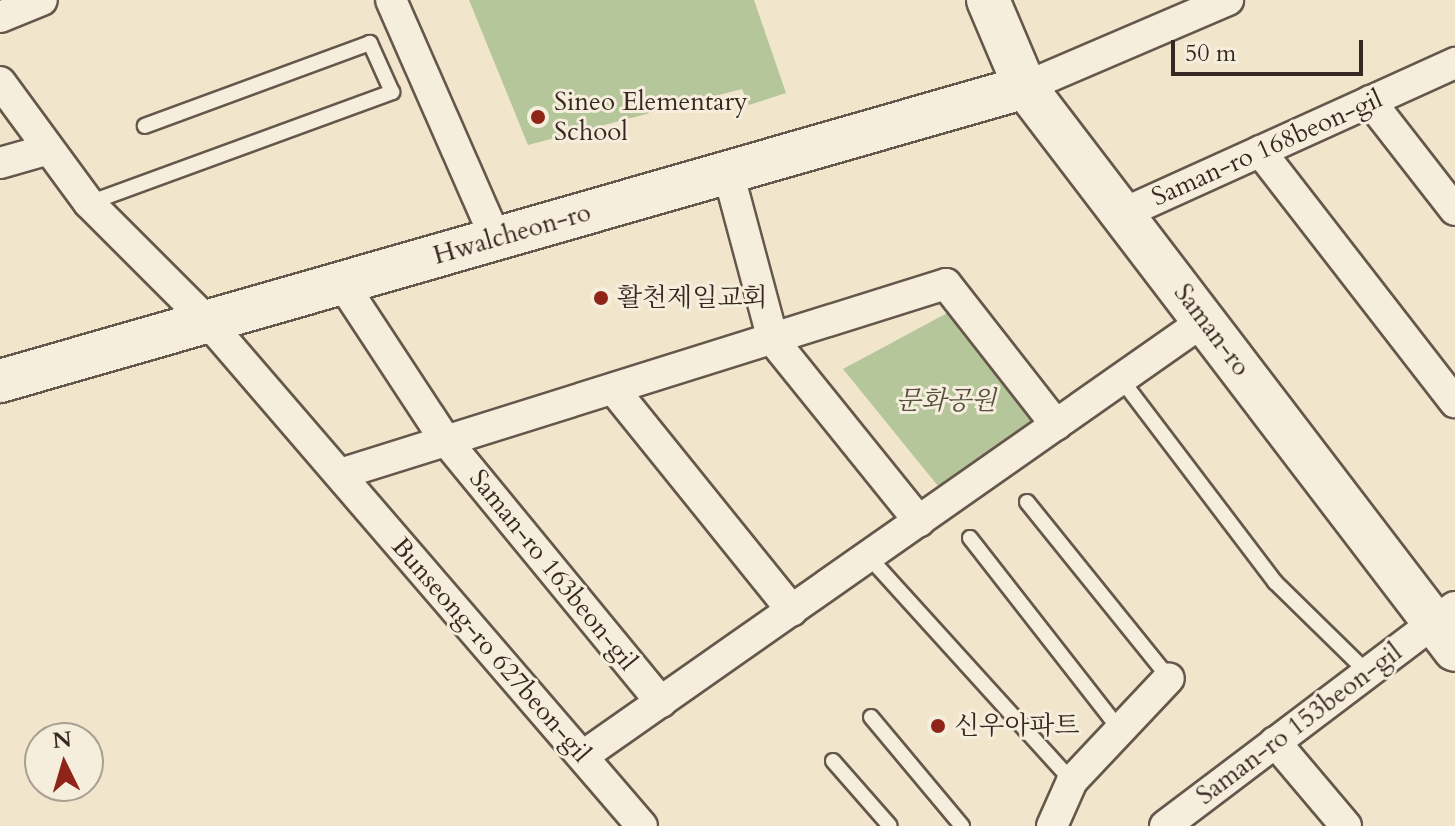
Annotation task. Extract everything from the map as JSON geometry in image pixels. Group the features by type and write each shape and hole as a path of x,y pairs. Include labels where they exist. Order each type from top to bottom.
{"street":[{"path":"0,17 42,0"},
{"path":"391,0 496,239"},
{"name":"Saman-ro","path":"988,0 1025,87 1448,626"},
{"path":"1025,87 1228,0"},
{"name":"Saman-ro 168beon-gil","path":"1122,214 1455,63"},
{"name":"Bunseong-ro 627beon-gil","path":"0,82 46,150 89,203 208,322 642,826"},
{"name":"Hwalcheon-ro","path":"0,381 1025,87"},
{"path":"1370,101 1455,210"},
{"path":"0,163 46,150"},
{"path":"1260,151 1455,402"},
{"path":"728,172 773,340 919,521"},
{"name":"Saman-ro 163beon-gil","path":"342,283 444,438 661,702"},
{"path":"340,474 444,438 615,391 946,284 1056,425"},
{"path":"583,756 1205,320"},
{"path":"615,391 792,610"},
{"name":"Saman-ro 153beon-gil","path":"1165,826 1367,672 1448,626"},
{"path":"1052,826 1072,781 1169,678"},
{"path":"1275,742 1346,826"}],"lane":[{"path":"89,203 392,92 370,43 145,126"},
{"path":"1121,379 1275,582 1367,672"},
{"path":"1027,502 1169,678"},
{"path":"970,538 1120,730"},
{"path":"868,556 1072,781"},
{"path":"871,717 962,826"},
{"path":"833,761 890,826"}],"green space":[{"path":"469,0 754,0 786,93 749,105 742,89 528,145"},
{"name":"문화공원","path":"949,312 1037,420 938,486 843,369"}],"place":[{"name":"Sineo Elementary School","path":"538,117"},
{"name":"활천제일교회","path":"601,298"},
{"name":"신우아파트","path":"938,726"}]}
